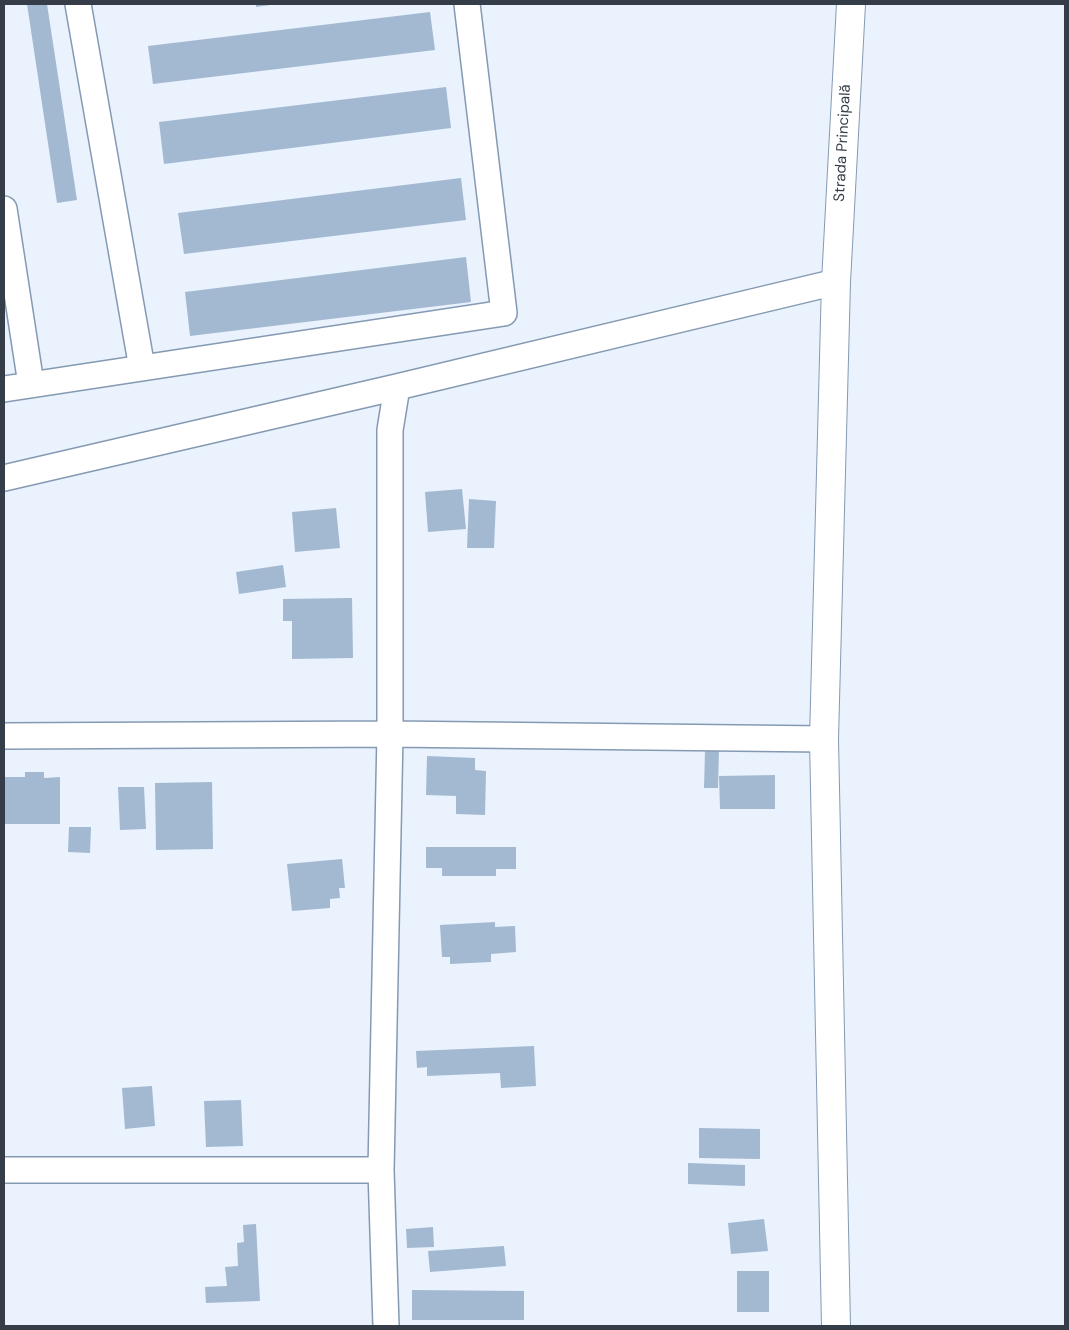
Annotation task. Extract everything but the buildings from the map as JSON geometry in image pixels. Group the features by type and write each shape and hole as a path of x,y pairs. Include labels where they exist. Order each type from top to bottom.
{"main road":[{"name":"Strada Principală","path":"836,1326 824,739 836,282 851,4"}],"street":[{"path":"78,4 142,368"},
{"path":"4,389 504,313 467,4"},
{"path":"4,209 31,384"},
{"path":"4,478 397,387 836,282"},
{"path":"386,1326 382,1170 390,734 390,430 397,387"},
{"path":"4,736 390,734 824,739"},
{"path":"4,1170 382,1170"}]}
